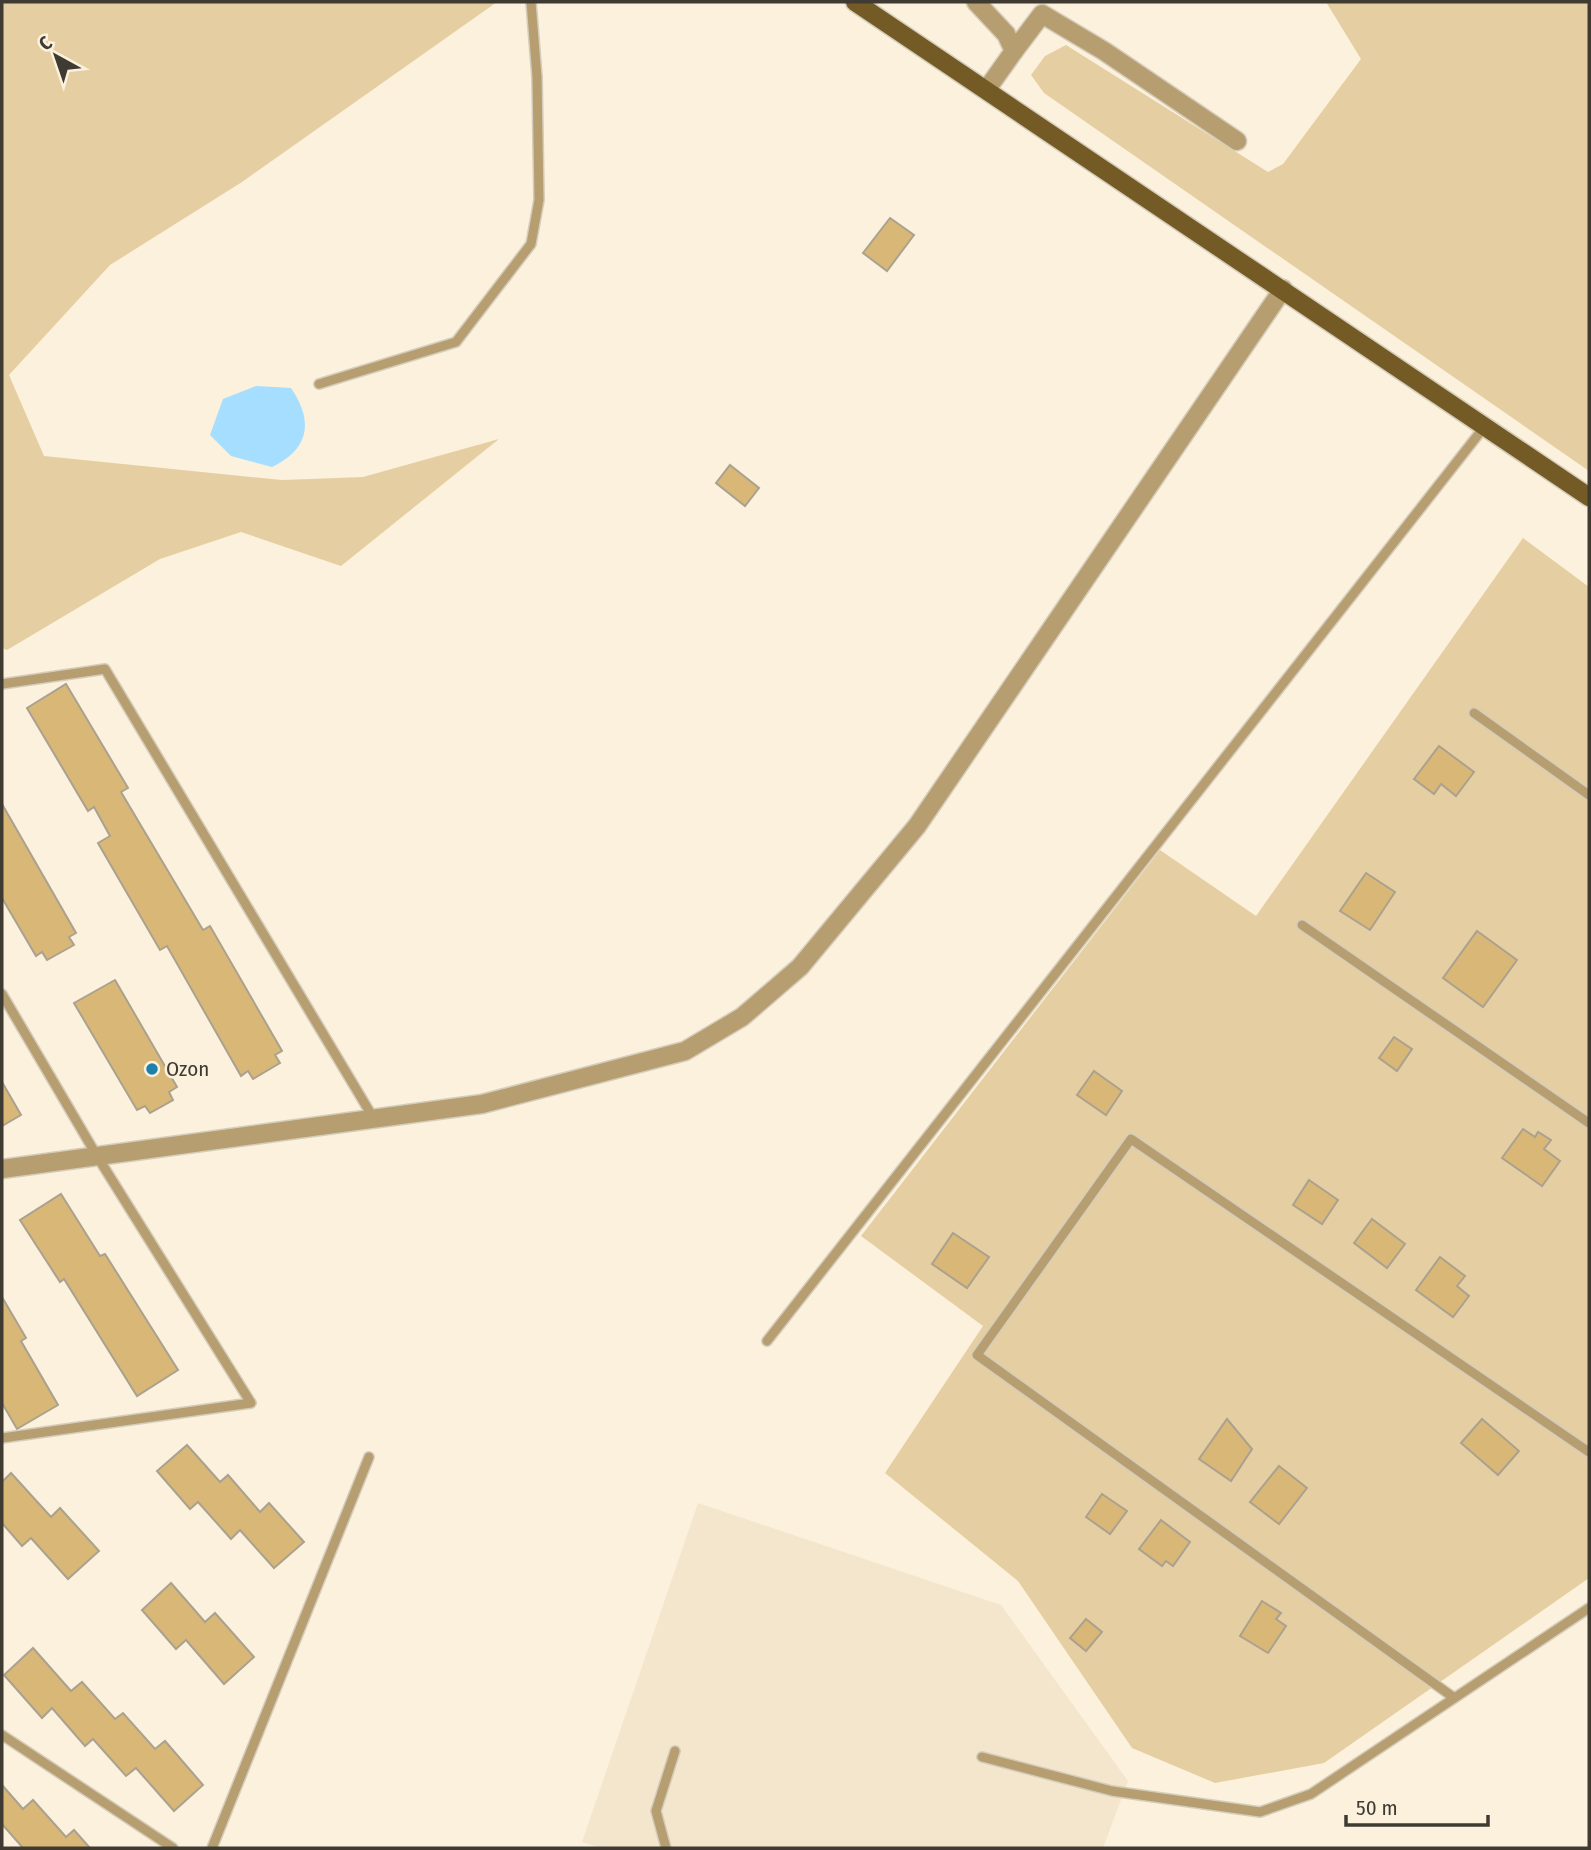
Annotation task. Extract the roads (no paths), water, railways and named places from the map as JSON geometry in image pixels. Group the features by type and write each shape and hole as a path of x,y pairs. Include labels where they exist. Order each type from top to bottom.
{"main road":[{"path":"855,2 1589,497"}],"street":[{"path":"976,2 1006,34 1014,51"},
{"path":"987,89 1042,14 1104,51 1237,141"},
{"path":"2,1169 481,1104 685,1051 742,1017 800,967 918,826 1283,289"}],"lane":[{"path":"319,384 456,342 531,244 539,200 537,77 531,2"},
{"path":"767,1341 1485,426"},
{"path":"2,684 105,669 374,1119"},
{"path":"1474,713 1589,795"},
{"path":"1302,925 1589,1123"},
{"path":"2,994 97,1156 251,1403 2,1438"},
{"path":"1453,1697 977,1355 1131,1139 1589,1452"},
{"path":"212,1848 369,1457"},
{"path":"982,1757 1112,1791 1260,1812 1311,1794 1589,1608"},
{"path":"2,1735 173,1848"},
{"path":"666,1848 656,1811 675,1751"}],"water":[{"path":"256,386 291,388 303,412 305,423 300,443 294,452 272,467 231,456 210,435 223,399"}],"place":[{"name":"Ozon","path":"152,1069"}]}
